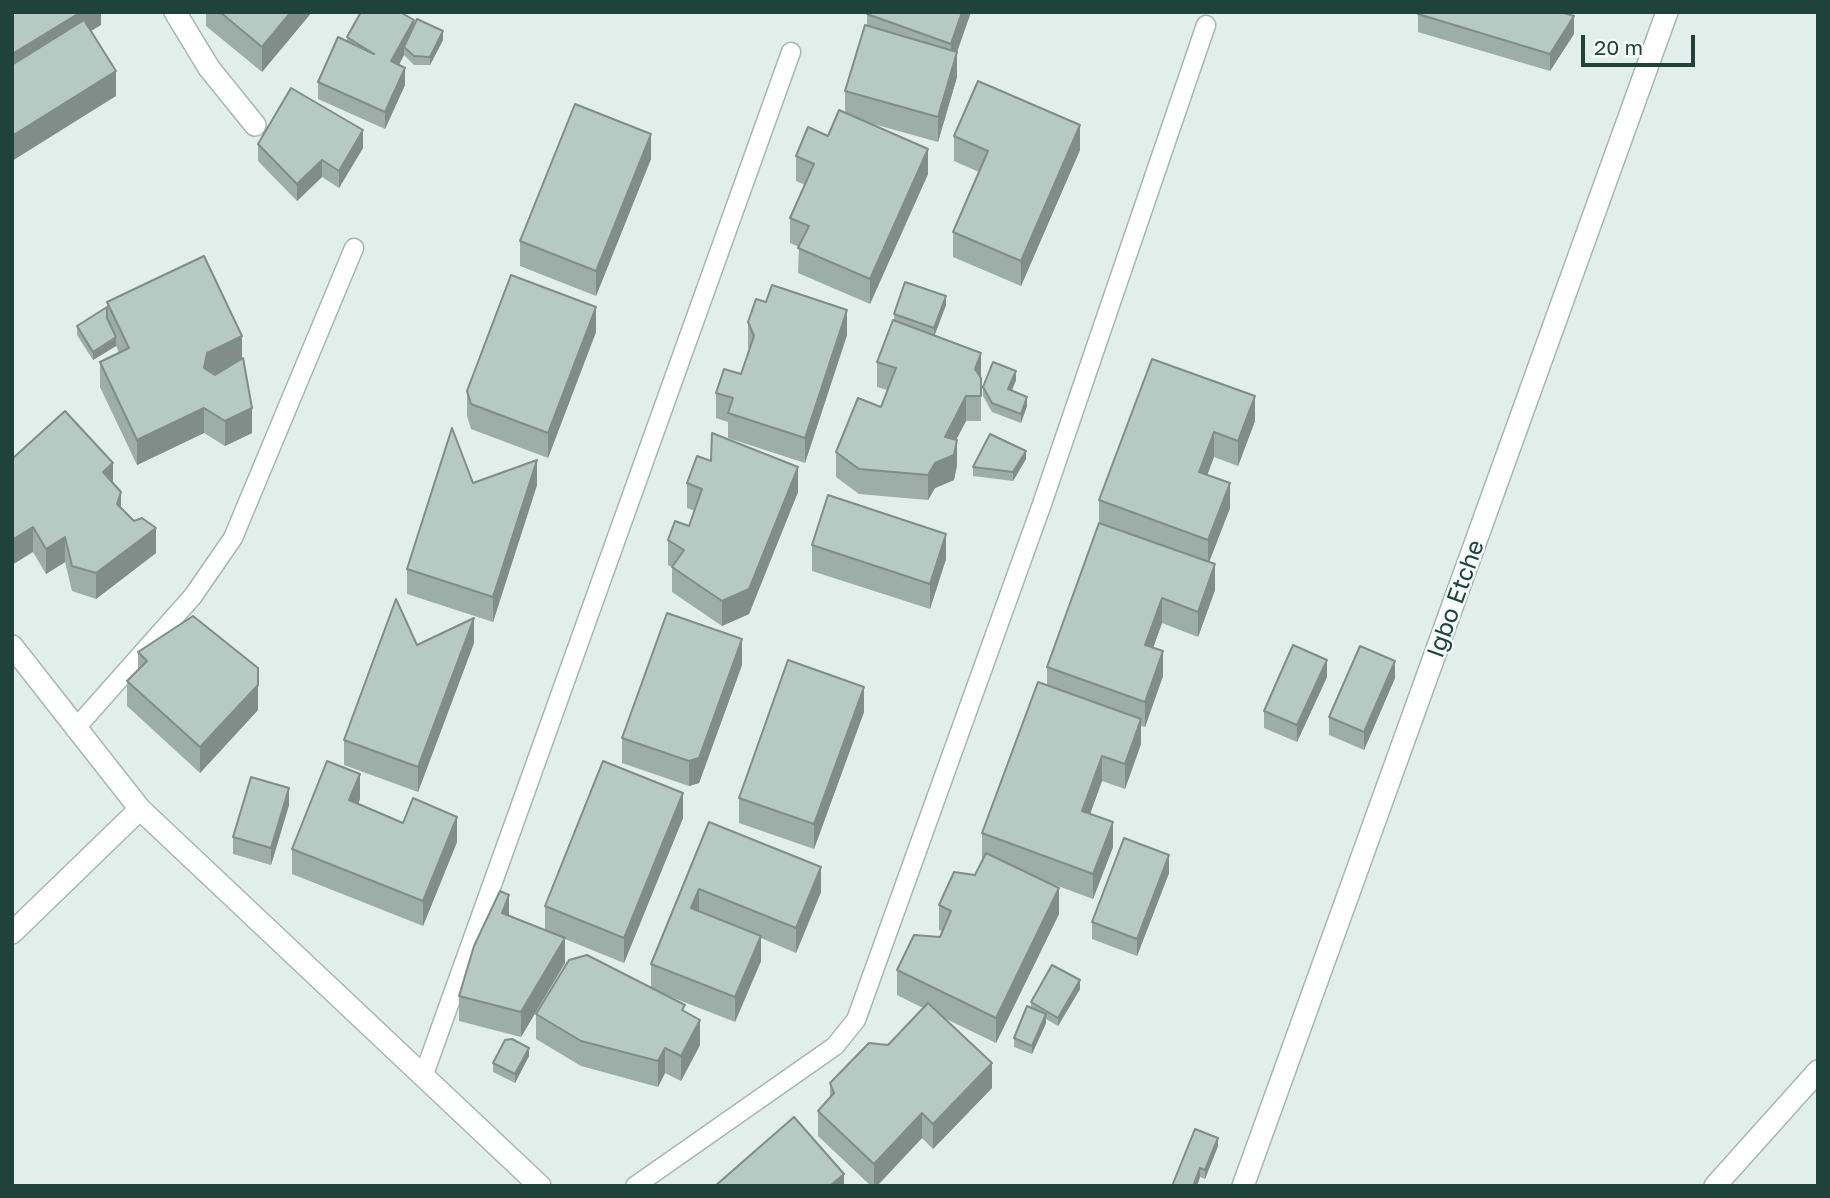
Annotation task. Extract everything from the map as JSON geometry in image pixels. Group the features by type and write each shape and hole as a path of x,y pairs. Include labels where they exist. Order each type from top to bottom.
{"street":[{"path":"175,12 209,68 255,125"},
{"name":"Igbo Etche","path":"1243,1186 1667,12"},
{"path":"12,646 140,809 540,1186"},
{"path":"12,933 140,809"},
{"path":"1715,1186 1818,1071"}],"lane":[{"path":"635,1186 835,1046 856,1020 1042,504 1206,25"},
{"path":"423,1077 791,52"},
{"path":"75,729 193,596 233,538 354,248"}],"building":[{"path":"12,12 81,12 12,54"},
{"path":"220,12 291,12 262,47"},
{"path":"361,12 400,12 414,20 391,61 405,68 385,112 318,82 338,37 374,54 347,37"},
{"path":"867,12 962,12 951,44"},
{"path":"1561,12 1574,16 1550,54 1418,14"},
{"path":"417,19 443,31 430,57 414,56 404,47"},
{"path":"84,20 116,71 12,136 12,65"},
{"path":"865,25 957,52 938,117 845,91"},
{"path":"978,81 1080,125 1021,261 953,232 988,151 954,136"},
{"path":"291,88 363,130 339,171 322,160 297,184 258,144"},
{"path":"575,104 651,134 596,271 520,241"},
{"path":"839,110 928,149 870,279 798,248 809,226 790,218 814,164 796,156 808,127 828,136"},
{"path":"204,256 242,336 207,353 204,368 215,375 243,358 252,408 225,421 204,408 137,440 100,362 129,348 107,302"},
{"path":"511,275 596,307 548,433 471,404 467,391"},
{"path":"905,282 946,296 934,328 894,314"},
{"path":"772,285 847,310 805,438 728,413 733,398 716,393 724,369 741,374 754,336 748,322 756,299 766,302"},
{"path":"107,307 107,318 116,337 93,352 77,326"},
{"path":"893,320 981,353 975,369 981,378 981,396 966,396 945,437 957,440 954,455 935,463 928,475 859,469 836,452 858,398 881,407 896,368 877,362"},
{"path":"1152,359 1255,396 1238,441 1214,432 1199,472 1230,483 1208,540 1099,500"},
{"path":"993,362 1016,371 1008,389 1027,397 1021,414 992,403 983,387"},
{"path":"65,411 113,463 103,472 121,492 117,504 134,521 142,518 156,528 96,573 72,566 65,537 46,549 33,527 12,540 12,459"},
{"path":"452,428 473,483 537,460 493,597 407,569"},
{"path":"712,433 798,467 749,589 722,601 672,567 684,550 668,540 675,521 689,526 702,489 687,483 697,456 711,461"},
{"path":"990,434 1026,451 1013,472 973,467"},
{"path":"828,495 946,534 930,584 812,545"},
{"path":"1099,523 1215,564 1198,612 1162,598 1145,645 1163,651 1145,702 1047,667"},
{"path":"396,599 417,645 474,618 418,767 344,740"},
{"path":"667,613 742,639 699,758 689,761 622,738"},
{"path":"193,616 258,668 258,685 200,747 127,681 147,661 138,652"},
{"path":"1293,645 1327,660 1297,725 1264,711"},
{"path":"1360,646 1395,661 1364,732 1329,717"},
{"path":"788,660 864,687 814,824 739,798"},
{"path":"1038,682 1141,719 1125,764 1102,756 1082,811 1113,822 1093,874 982,833"},
{"path":"327,761 360,774 349,800 403,823 413,798 457,817 423,901 292,849"},
{"path":"603,761 683,793 624,938 545,906"},
{"path":"251,777 289,788 271,848 233,837"},
{"path":"709,822 821,867 796,928 699,889 691,908 761,936 735,997 651,964"},
{"path":"1124,838 1169,855 1137,939 1092,922"},
{"path":"986,853 1059,888 996,1018 897,970 914,935 940,937 951,911 939,905 954,872 975,875"},
{"path":"500,891 509,895 502,913 565,938 521,1012 459,996 474,946"},
{"path":"587,955 685,1005 682,1010 700,1020 681,1056 665,1048 658,1061 581,1041 536,1014 569,960"},
{"path":"1052,965 1080,980 1058,1018 1031,1002"},
{"path":"928,1003 992,1063 933,1124 922,1113 874,1164 818,1111 834,1093 830,1083 869,1043 888,1045"},
{"path":"1027,1006 1046,1014 1032,1046 1014,1038"},
{"path":"512,1039 529,1048 515,1074 493,1063 505,1040"},
{"path":"794,1117 844,1174 830,1186 715,1186"},
{"path":"1195,1129 1218,1138 1205,1170 1200,1168 1193,1186 1172,1186"}]}
